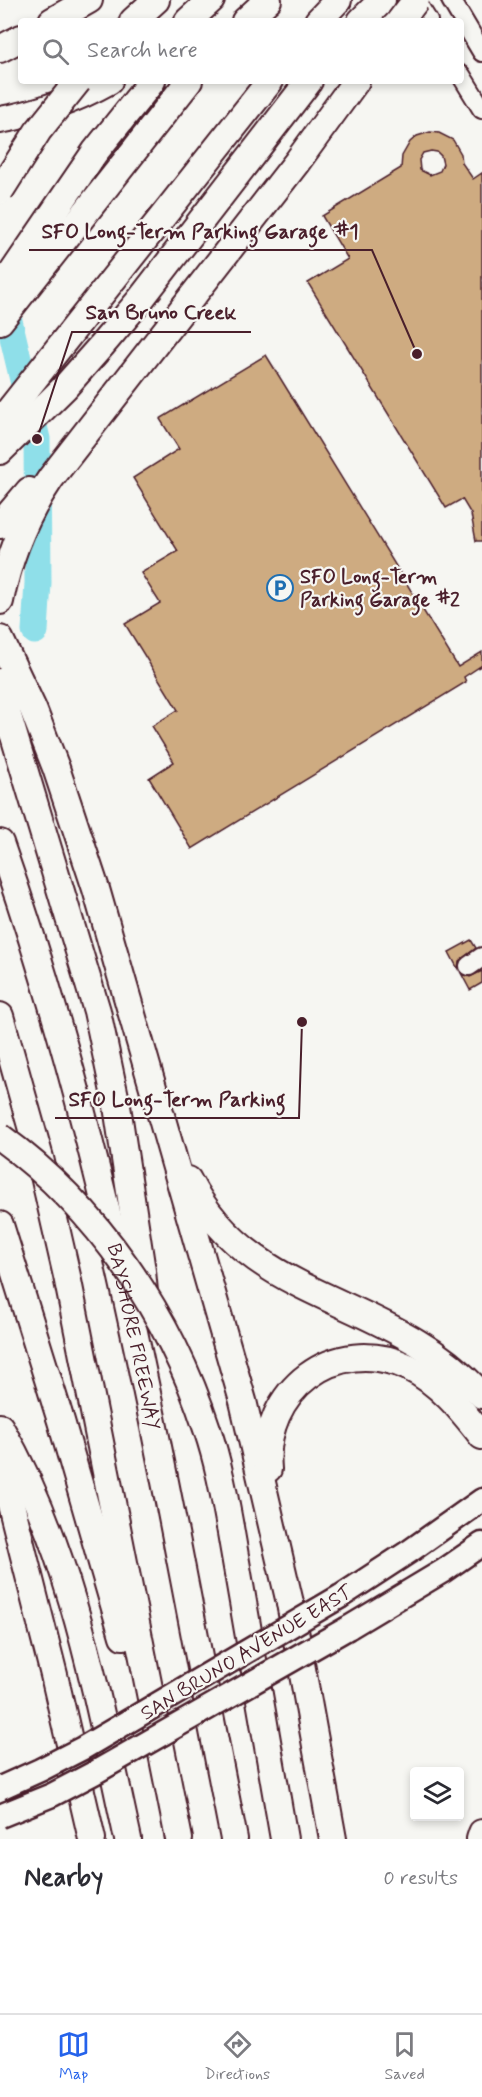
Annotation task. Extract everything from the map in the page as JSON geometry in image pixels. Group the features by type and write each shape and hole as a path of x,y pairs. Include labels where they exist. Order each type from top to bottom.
{"highway":[{"path":"57,18 89,0"},
{"path":"136,18 156,0"},
{"path":"191,18 211,0"},
{"path":"208,18 224,0"},
{"path":"248,18 268,0"},
{"path":"321,18 338,0"},
{"path":"364,18 382,0"},
{"path":"402,18 416,0"},
{"path":"0,49 18,40"},
{"path":"0,191 38,131 76,84"},
{"path":"9,118 47,109 103,84"},
{"path":"0,291 63,197 150,84"},
{"path":"0,321 187,84"},
{"path":"0,422 268,84"},
{"path":"0,451 65,387 140,300 307,84"},
{"path":"0,601 11,555 34,504 118,390 297,162 354,84"},
{"path":"0,525 118,390"},
{"path":"0,639 33,709 77,828 149,1070 243,1401 290,1603"},
{"path":"0,682 8,716 97,1011 117,1106 142,1271 159,1458"},
{"name":"BAYSHORE FREEWAY","path":"0,843 49,993 89,1136 126,1295 234,1839"},
{"path":"0,1016 40,1158 64,1265 176,1828"},
{"path":"149,1070 173,1143 188,1178 204,1206 233,1240 251,1256 297,1284 417,1341 445,1361 482,1395"},
{"path":"0,1137 34,1164 79,1209 118,1256 155,1311 184,1368 208,1430 217,1461 284,1839"},
{"path":"0,1225 80,1482 176,1828"},
{"path":"333,1839 269,1477 268,1445 271,1428 279,1408 305,1379 323,1367 344,1360 369,1358 393,1362 417,1372 436,1385 482,1436"},
{"path":"0,1427 37,1498 74,1603 91,1669 128,1839"},
{"path":"0,1461 54,1674 92,1839"},
{"path":"270,1754 290,1839"},
{"path":"480,1839 482,1833"}],"main road":[{"name":"SAN BRUNO AVENUE EAST","path":"0,1788 83,1748 341,1596 434,1535 482,1500"},
{"name":"SAN BRUNO AVENUE EAST","path":"0,1816 52,1795 100,1770 348,1628 443,1571 482,1544"}],"street":[{"path":"416,0 426,18"},
{"path":"451,0 462,18"},
{"path":"464,22 482,52"},
{"path":"464,80 482,109"}],"building":[{"path":"430,132 439,133 453,140 461,154 462,163 473,179 482,173 482,541 476,541 471,514 462,499 446,508 308,283 348,259 322,216 401,168 402,156 410,142 417,136","holes":["437,152 443,164 440,171 430,175 420,170 419,160 423,153"]},
{"name":"SFO Long-Term Parking Garage #2","path":"266,355 458,667 482,652 482,665 464,677 466,682 192,849 149,778 174,762 152,726 178,710 125,624 160,603 141,573 178,551 133,478 179,449 160,419"},
{"path":"471,940 476,948 459,961 458,969 449,952"},
{"path":"482,971 482,983 470,990 461,973 470,977"}],"waterway":[{"path":"2,291 37,439 38,583 35,631"}],"place":[{"name":"SFO Long-Term Parking Garage #1","path":"417,354"},
{"name":"San Bruno Creek","path":"37,439"},
{"name":"SFO Long-Term Parking Garage #2","path":"280,588"},
{"name":"SFO Long-Term Parking","path":"302,1022"}]}
